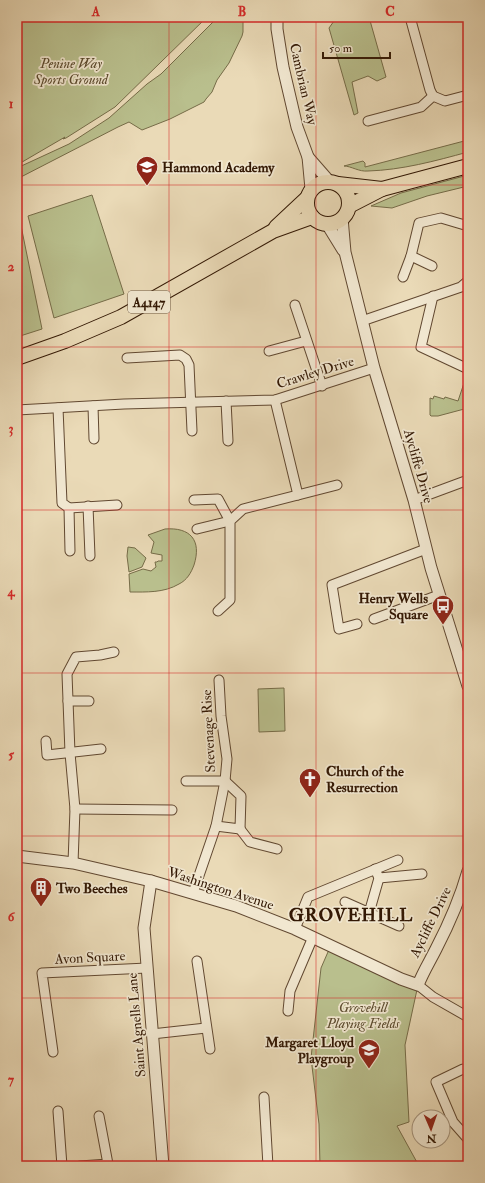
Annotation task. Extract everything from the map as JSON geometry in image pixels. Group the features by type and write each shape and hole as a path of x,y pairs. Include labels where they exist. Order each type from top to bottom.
{"main road":[{"path":"349,206 382,189 468,166"},
{"path":"333,183 346,191 349,206 342,218 336,222 327,224 312,217 308,211 309,194 319,183 333,183 382,189"},
{"name":"A4147","path":"273,230 309,194"},
{"name":"A4147","path":"17,358 65,341 122,317 273,230 312,217"}],"street":[{"name":"Cambrian Way","path":"277,17 277,29 283,68 297,127 308,157 309,194"},
{"path":"410,17 430,90 434,96 445,101 468,95"},
{"path":"368,120 421,107 434,96"},
{"name":"Cambrian Way","path":"308,157 333,183"},
{"name":"Aycliffe Drive","path":"342,218 345,252 374,368 414,500 439,595 468,686"},
{"path":"403,277 411,256 419,223 441,218 468,226"},
{"name":"Aycliffe Drive","path":"327,224 345,252"},
{"path":"411,256 432,266"},
{"path":"362,321 461,287 468,281"},
{"path":"434,296 420,347 468,369"},
{"path":"295,305 322,386"},
{"path":"269,351 306,341"},
{"path":"127,358 180,355 186,359 189,365 192,431"},
{"name":"Crawley Drive","path":"17,410 191,402 275,400 374,368"},
{"path":"275,400 298,495"},
{"path":"226,401 228,441"},
{"path":"93,406 94,439"},
{"path":"58,408 62,503 69,508 117,505"},
{"path":"414,500 468,480"},
{"path":"198,529 230,521 243,509 337,485"},
{"path":"194,500 218,499 230,521 230,600 218,611"},
{"path":"88,506 90,556"},
{"path":"69,508 70,551"},
{"path":"357,624 338,629 332,585 426,549"},
{"path":"374,619 439,595"},
{"path":"73,863 75,809 70,753 67,674 76,657 114,652"},
{"name":"Stevenage Rise","path":"193,893 216,826 225,781 227,759 221,716 219,680"},
{"path":"68,701 89,701"},
{"path":"46,742 47,755 101,750"},
{"name":"Stevenage Rise","path":"186,782 225,781 241,796 240,829"},
{"path":"75,809 172,810"},
{"path":"216,826 240,829 250,842 277,849"},
{"name":"Washington Avenue","path":"17,856 73,863 151,881 236,906 295,929 401,979 418,985 433,997 468,1016"},
{"path":"295,929 308,897 398,860"},
{"path":"369,913 379,878 375,869"},
{"name":"Aycliffe Drive","path":"418,985 462,894 468,871"},
{"path":"379,878 422,874"},
{"name":"Saint Agnells Lane","path":"151,881 144,928 163,1166"},
{"path":"345,902 399,926"},
{"path":"288,1011 290,991 313,937"},
{"path":"197,961 210,1049"},
{"name":"Avon Square","path":"53,1052 42,973 147,968"},
{"path":"152,1034 206,1028"},
{"path":"463,1069 436,1082 453,1122 468,1139"},
{"path":"264,1097 268,1166"},
{"path":"58,1111 62,1166"},
{"path":"80,1166 108,1164 99,1116"}],"green space":[{"name":"Penine Way Sports Ground","path":"17,17 207,17 115,107 66,138 63,139 65,137 17,165"},
{"path":"218,17 243,17 243,32 229,63 217,80 212,92 204,102 170,119 142,130 129,122 17,179 17,168 69,144 109,118 147,84 161,74"},
{"path":"343,17 369,17 386,77 377,81 368,76 352,82 358,113 354,115 329,28 334,21"},
{"path":"468,140 468,152 443,159 381,170 365,171 344,166 363,161 365,163 365,167"},
{"path":"468,175 468,186 427,196 392,208 371,206 401,193"},
{"path":"92,195 124,294 54,318 28,216"},
{"path":"17,206 42,329 17,337"},
{"path":"468,382 468,408 438,416 430,415 430,398 433,399 434,396 444,399 445,397 458,401 464,383"},
{"path":"165,529 181,530 192,537 195,542 196,556 190,573 182,582 167,589 130,592 129,574 143,569 151,571 156,567 155,562 162,561 162,555 151,553 154,542 148,535"},
{"path":"128,547 135,548 146,558 142,567 129,572 127,556"},
{"path":"284,688 285,731 259,732 258,689"},
{"name":"Grovehill Playing Fields","path":"331,945 418,985 405,1045 409,1122 397,1126 419,1166 320,1166 319,1124 311,1058 321,968"}],"place":[{"name":"Hammond Academy","path":"147,186"},
{"name":"Henry Wells Square","path":"443,626"},
{"name":"Church of the Resurrection","path":"310,798"},
{"name":"Two Beeches","path":"41,908"},
{"name":"Margaret Lloyd Playgroup","path":"369,1070"}],"district":[{"name":"GROVEHILL","path":"351,915"}]}
